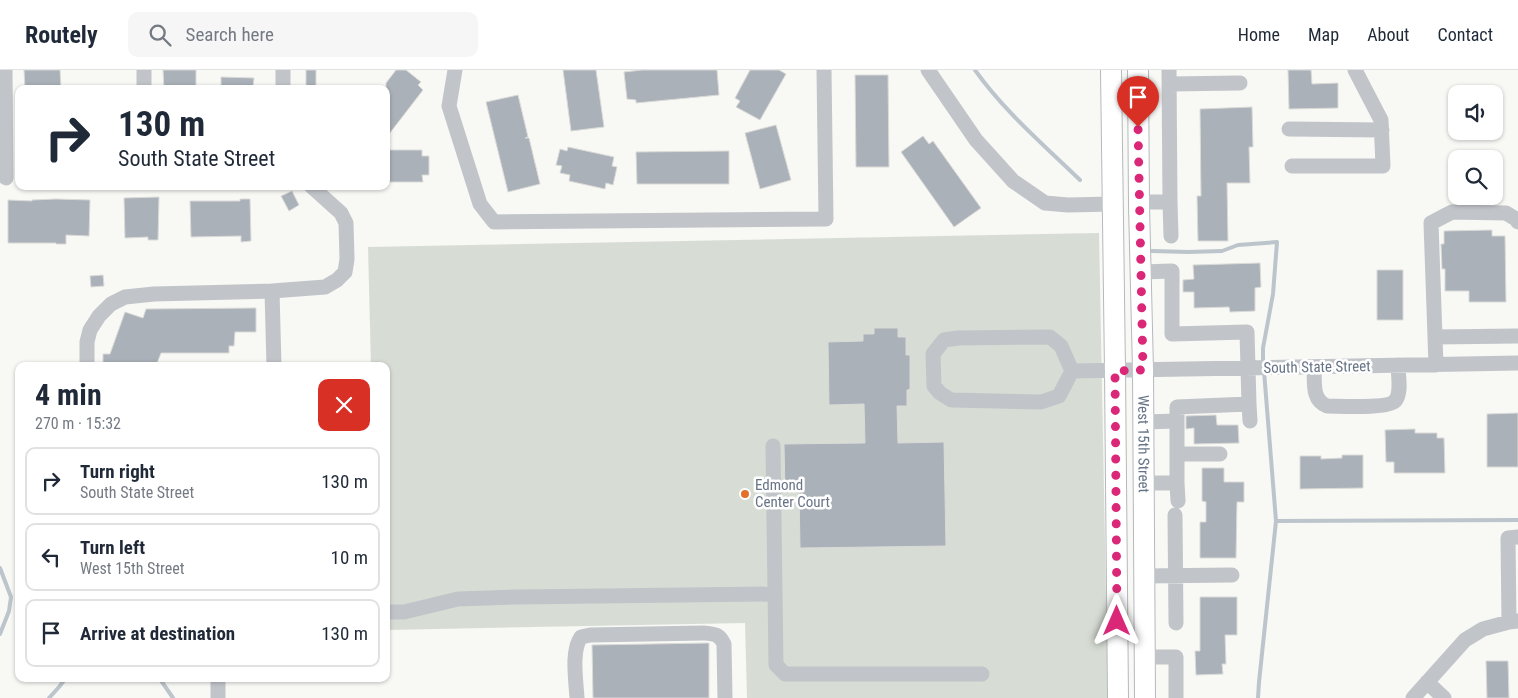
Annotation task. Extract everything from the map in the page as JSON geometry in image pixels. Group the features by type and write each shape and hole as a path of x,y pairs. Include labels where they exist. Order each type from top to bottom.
{"main road":[{"name":"West 15th Street","path":"1111,70 1118,698"},
{"name":"West 15th Street","path":"1138,70 1144,422 1145,698"}],"street":[{"path":"5,70 8,178"},
{"path":"144,70 144,85"},
{"path":"283,70 283,85"},
{"path":"454,70 449,106 480,204 494,222 826,219 824,70"},
{"path":"928,70 976,140 1013,181 1045,203 1068,205 1112,204"},
{"path":"1292,166 1383,166 1381,120 1355,70"},
{"path":"1171,236 1169,77 1240,83"},
{"path":"1289,130 1382,130"},
{"path":"87,362 87,342 90,330 99,316 111,304 125,297 154,294 272,291 325,287 337,280 345,272 347,259 346,223 340,213 315,190"},
{"path":"1139,202 1170,202"},
{"path":"1436,365 1431,222 1452,212 1506,213 1518,222"},
{"path":"1141,272 1172,271 1172,334 1247,332 1250,421"},
{"path":"272,291 274,362"},
{"path":"1435,337 1518,336"},
{"path":"1050,337 1061,346 1072,371 1059,396 1040,402 951,400 940,393 934,386 933,354 944,340 958,338 1050,337"},
{"name":"South State Street","path":"1072,371 1518,363"},
{"path":"1314,367 1316,396 1323,404 1327,406 1375,406 1389,404 1396,400 1398,392 1398,365"},
{"path":"1176,623 1177,407 1249,404"},
{"path":"1144,422 1177,421"},
{"path":"773,446 776,665 785,674 982,674"},
{"path":"1177,454 1220,454"},
{"path":"1144,483 1177,483"},
{"path":"1413,698 1465,640 1482,629 1513,621 1513,584 1508,538 1518,537"},
{"path":"1144,576 1232,575"},
{"path":"390,612 404,612 458,599 774,594"},
{"path":"577,698 575,651 581,637 590,635 704,633 714,634 721,638 724,644 725,698"},
{"path":"1144,657 1176,657 1176,698"},
{"path":"218,682 218,698"},
{"path":"1427,682 1444,698"}],"shaded area":[{"name":"Edmond Center Court","path":"1099,233 1108,698 747,698 745,623 390,630 390,362 371,362 368,247"}],"building":[{"path":"24,70 60,70 61,85 25,85"},
{"path":"163,70 196,70 196,85 164,85"},
{"path":"306,70 316,70 316,85 306,85"},
{"path":"396,70 406,70 421,82 418,85 423,90 390,133 390,85 386,85"},
{"path":"563,70 596,70 604,127 571,131"},
{"path":"642,70 717,70 719,95 636,103 636,100 627,99 624,72"},
{"path":"750,70 779,70 786,74 760,120 736,107 740,101 735,98"},
{"path":"1288,70 1311,70 1312,84 1338,83 1338,108 1289,109"},
{"path":"855,75 888,75 889,167 856,167"},
{"path":"221,77 254,78 253,85 221,85"},
{"path":"518,95 528,137 525,138 529,138 540,184 508,192 486,102"},
{"path":"1252,107 1253,147 1249,147 1250,183 1227,183 1228,241 1198,241 1197,196 1201,196 1200,109"},
{"path":"776,125 791,180 760,189 745,133"},
{"path":"923,136 929,144 933,141 981,208 954,227 901,152"},
{"path":"568,147 614,157 612,166 617,167 613,185 606,183 605,189 569,181 570,175 560,173 562,166 556,165 560,149 567,151"},
{"path":"390,150 422,150 422,156 429,156 429,175 422,175 423,182 390,182"},
{"path":"729,151 729,184 637,184 636,152"},
{"path":"292,191 299,205 289,211 281,196"},
{"path":"159,197 158,240 148,240 148,237 125,238 124,198"},
{"path":"240,199 250,199 251,241 241,242 241,236 191,237 190,201 240,201"},
{"path":"8,200 90,200 89,236 66,235 66,244 8,243"},
{"path":"1492,230 1492,236 1505,236 1506,302 1469,302 1469,291 1445,291 1445,269 1442,269 1441,244 1444,244 1444,231"},
{"path":"1260,263 1261,287 1255,288 1255,311 1230,312 1229,307 1194,308 1194,292 1183,292 1183,280 1194,279 1193,265"},
{"path":"1377,270 1403,270 1403,320 1377,320"},
{"path":"103,275 104,286 91,287 90,276"},
{"path":"256,308 256,332 235,332 234,346 229,346 229,353 161,353 158,362 103,362 103,354 110,354 125,312 143,318 146,309"},
{"path":"874,328 898,328 898,337 906,337 906,355 910,355 910,389 907,390 907,406 897,406 898,443 944,442 946,546 800,548 799,491 785,491 784,444 865,443 864,404 829,405 828,342 863,341 863,334 874,334"},
{"path":"1518,413 1518,467 1487,467 1487,414"},
{"path":"1216,415 1217,425 1238,425 1239,443 1194,444 1194,428 1186,429 1186,416"},
{"path":"1415,429 1415,433 1437,433 1437,438 1444,438 1445,473 1394,473 1394,462 1386,462 1385,430"},
{"path":"1342,455 1363,455 1363,488 1300,489 1300,456 1321,456 1321,459 1342,458"},
{"path":"1202,468 1224,468 1224,482 1244,482 1244,502 1237,502 1236,558 1200,558 1200,522 1206,522 1206,502 1202,501"},
{"path":"1200,597 1237,597 1237,635 1225,635 1226,664 1222,664 1223,674 1196,675 1195,651 1200,651"},
{"path":"709,643 709,698 593,698 592,645"},
{"path":"1486,661 1508,661 1509,698 1487,698"}],"waterway":[{"path":"975,70 1011,114 1080,180"},
{"path":"1152,251 1222,251 1238,245 1277,242 1273,294 1263,348 1263,364"},
{"path":"1258,698 1276,521 1264,371"},
{"path":"1276,521 1518,520"},
{"path":"0,568 11,597 9,611 0,634"},
{"path":"49,698 63,682"},
{"path":"162,682 173,698"}],"place":[{"name":"Edmond Center Court","path":"745,494"}],"route":[{"path":"1117,621 1115,371 1143,370 1138,127"}]}
